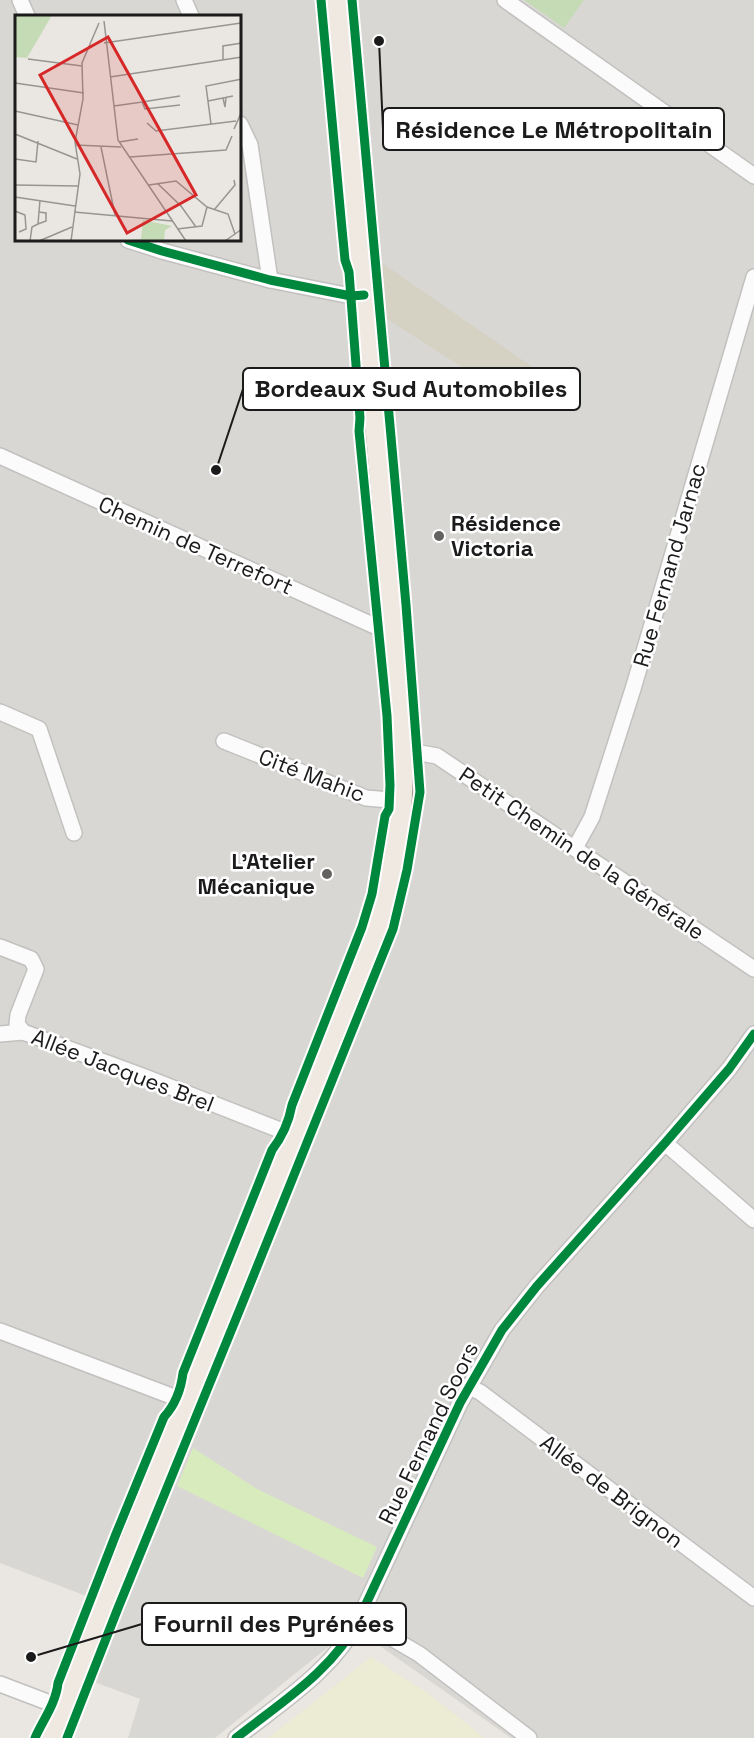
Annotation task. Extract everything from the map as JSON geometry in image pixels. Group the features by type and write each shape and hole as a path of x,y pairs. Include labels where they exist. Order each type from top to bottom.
{"main road":[{"path":"51,1738 377,932 392,873 400,828 404,750 336,0"}],"street":[{"path":"20,0 27,15"},
{"path":"184,0 191,15"},
{"path":"505,0 754,176"},
{"path":"242,128 250,145 270,280"},
{"path":"134,242 270,280 351,296 364,295"},
{"name":"Rue Fernand Jarnac","path":"575,848 592,817 633,689 754,277"},
{"name":"Chemin de Terrefort","path":"0,456 379,628 394,629"},
{"path":"0,712 39,729 74,833"},
{"name":"Cité Mahic","path":"224,741 366,798 402,801"},
{"name":"Petit Chemin de la Générale","path":"404,750 437,756 754,969"},
{"name":"Allée Jacques Brel","path":"0,947 31,959 36,969 18,1015 17,1024 23,1032 295,1136"},
{"path":"0,1034 23,1032"},
{"name":"Rue Fernand Soors","path":"236,1738 310,1680 344,1645 359,1619 469,1387 497,1338 516,1312 729,1069 754,1034"},
{"path":"665,1143 754,1220"},
{"path":"0,1331 187,1402"},
{"name":"Allée de Brignon","path":"469,1387 490,1399 754,1598"},
{"path":"359,1619 419,1654 529,1738"},
{"path":"0,1684 63,1708"}],"shaded area":[{"path":"0,0 754,0 754,1738 511,1738 353,1627 215,1738 128,1738 140,1699 94,1682 119,1620 94,1599 0,1563"},
{"path":"382,263 531,366 510,398 387,319"}],"green space":[{"path":"524,0 584,0 564,28"},
{"path":"193,1448 257,1489 377,1547 363,1578 177,1486"},
{"path":"371,1657 426,1692 485,1738 268,1738"}],"cycle path":[{"path":"35,1738 52,1704 116,1534 164,1417 177,1396 183,1373 272,1150 287,1123 362,927 372,894 385,816 389,809 387,716 359,431 360,418 349,272 345,260 321,0"},
{"path":"67,1738 393,929 407,870 420,792 406,605 352,0"},
{"path":"134,242 270,280 351,296 364,295"},
{"path":"236,1738 304,1685 335,1655 348,1638 460,1403 502,1330 537,1286 729,1069 754,1034"}],"place":[{"name":"Résidence Le Métropolitain","path":"379,41"},
{"name":"Bordeaux Sud Automobiles","path":"216,470"},
{"name":"Résidence Victoria","path":"439,536"},
{"name":"L'Atelier Mécanique","path":"327,874"},
{"name":"Fournil des Pyrénées","path":"31,1657"}]}
